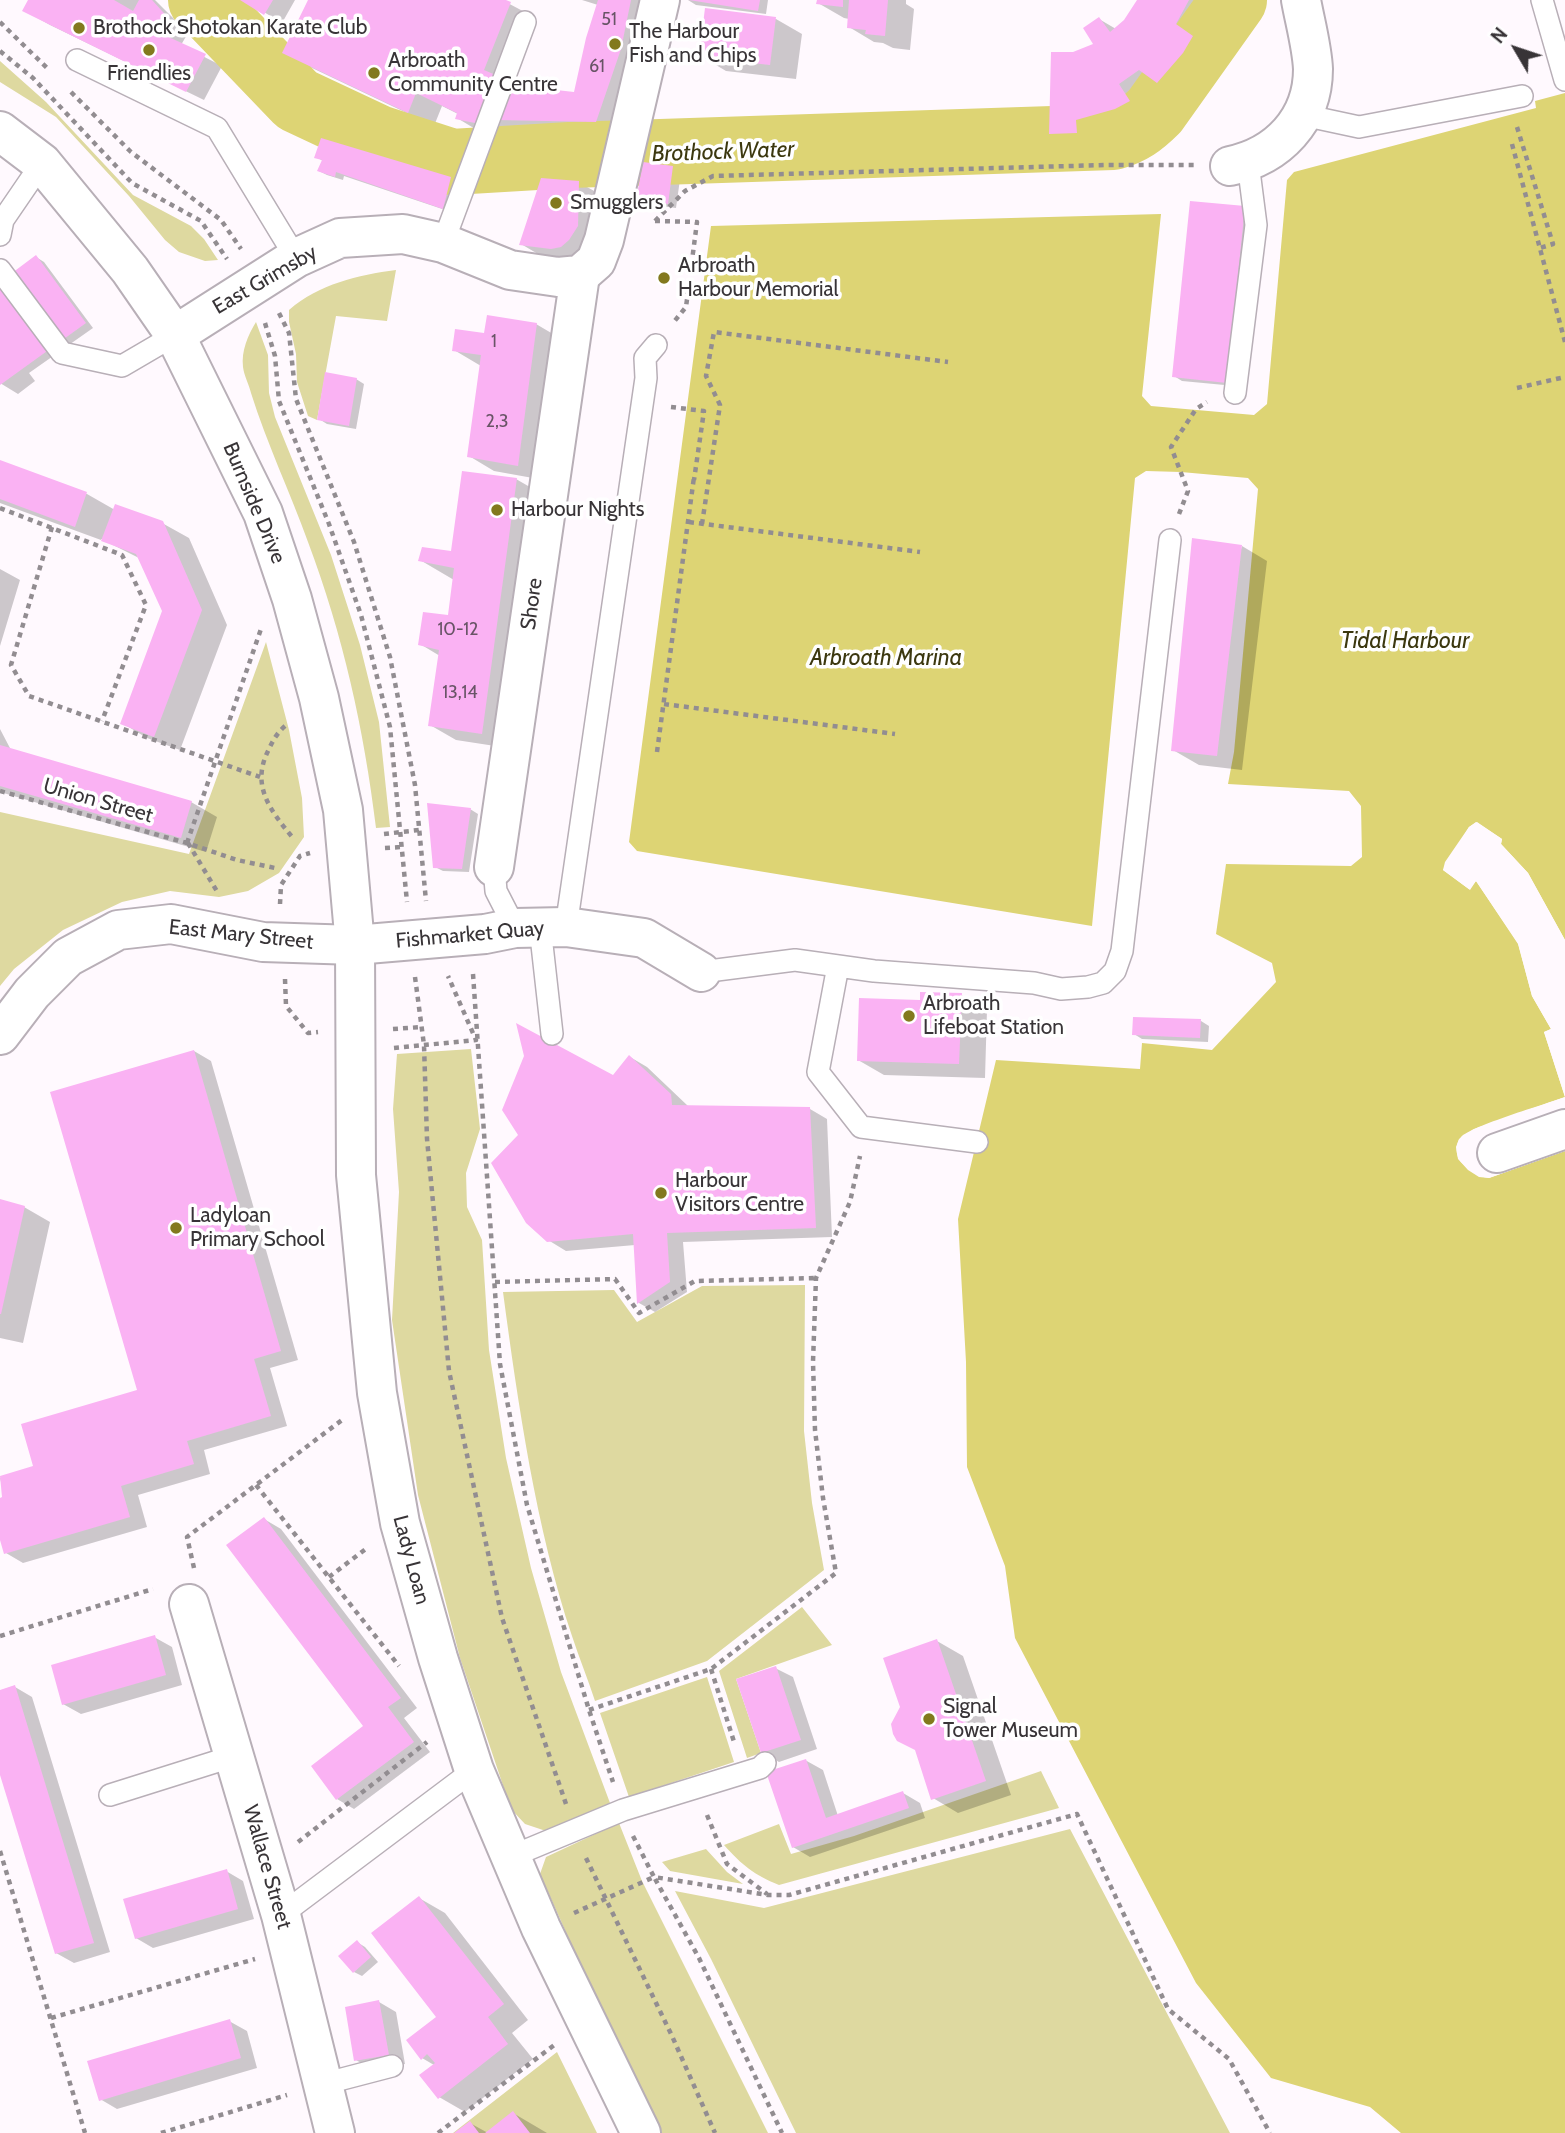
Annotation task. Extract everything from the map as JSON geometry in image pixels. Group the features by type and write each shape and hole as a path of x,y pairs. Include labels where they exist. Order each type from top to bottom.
{"street":[{"path":"580,275 596,261 608,221 660,0"},
{"path":"1237,165 1274,149 1292,132 1303,114 1311,93 1313,67 1301,0"},
{"name":"Burnside Drive","path":"0,131 42,163 130,270 175,335 263,513 292,599 319,698 343,810 355,945"},
{"name":"East Grimsby","path":"175,335 296,258 340,239 403,234 443,243 510,270 558,277 580,275"},
{"name":"Shore","path":"494,867 580,275"},
{"name":"East Mary Street","path":"0,1035 32,993 68,957 118,930 171,924 263,942 355,945"},
{"name":"Fishmarket Quay","path":"355,945 540,927 644,938 701,972"},
{"name":"Lady Loan","path":"355,945 356,1175 377,1393 400,1523 474,1770 541,1928 641,2133"},
{"path":"1497,1153 1565,1129"},
{"name":"Wallace Street","path":"178,1588 234,1756 286,1932 334,2133"}],"lane":[{"path":"1542,0 1565,80"},
{"path":"443,243 525,22"},
{"path":"77,60 217,128 296,258"},
{"path":"1303,114 1359,127 1515,98"},
{"path":"0,235 3,220 42,163"},
{"path":"1235,393 1256,225 1237,165"},
{"path":"0,270 62,353 122,366 175,335"},
{"path":"552,1034 540,927 642,405 646,378 645,358 656,345"},
{"path":"701,972 795,960 874,971 1034,983 1060,989 1103,983 1115,971 1122,951 1170,540"},
{"name":"Shore","path":"494,867 496,891 540,927"},
{"path":"838,966 818,1072 861,1127 977,1142"},
{"path":"110,1795 234,1756"},
{"path":"510,1857 623,1810 760,1768 765,1763"},
{"path":"286,1932 474,1770"},
{"path":"323,2084 392,2066"}],"path":[{"path":"0,22 55,76"},
{"path":"0,51 33,78 132,183 201,221 227,259"},
{"path":"65,86 131,152 221,220 241,250"},
{"path":"1515,98 1553,244 1540,248"},
{"path":"1512,144 1565,342"},
{"path":"655,221 685,191 713,176 1105,165 1237,165"},
{"path":"608,221 697,222 686,307 656,345"},
{"path":"275,306 289,333 296,399 354,542 390,657 415,785 431,939 476,1040"},
{"path":"262,314 275,356 279,401 329,524 365,627 390,727 406,894"},
{"path":"702,524 720,405 706,376 714,331 948,362"},
{"path":"1517,388 1565,377"},
{"path":"642,405 704,411 657,752"},
{"path":"1170,540 1188,491 1171,447 1196,409"},
{"path":"691,502 694,477"},
{"path":"0,508 122,555 146,605 102,721"},
{"path":"688,522 920,552"},
{"path":"52,527 11,665 29,696 260,777"},
{"path":"220,897 187,843 259,631 292,599"},
{"path":"293,838 277,820 261,788 262,762 279,731 319,698"},
{"path":"664,704 895,734"},
{"name":"Union Street","path":"0,791 187,843 237,860 275,868"},
{"path":"376,834 419,830"},
{"path":"378,849 402,846"},
{"path":"280,905 281,885 295,862 305,854"},
{"path":"473,977 500,1364 527,1505 589,1710 637,1847 698,1958 782,2133"},
{"path":"416,984 424,1045 427,1139 449,1371 502,1618 574,1831 715,2133"},
{"path":"285,991 286,1006 299,1025 308,1033 322,1032"},
{"path":"398,1029 422,1027"},
{"path":"390,1048 476,1040"},
{"path":"589,1710 712,1669 836,1573 815,1430 813,1362 816,1278 850,1202 860,1156 861,1127"},
{"path":"495,1282 615,1279 639,1313 695,1281 816,1278"},
{"path":"0,1636 178,1588 194,1568 187,1537 377,1393"},
{"path":"256,1485 404,1673"},
{"path":"712,1669 744,1773"},
{"path":"267,1866 457,1719"},
{"path":"541,1928 654,1877 768,1895 789,1895 1077,1814 1168,2009 1229,2059 1270,2133"},
{"path":"716,1842 727,1864 768,1895"},
{"path":"0,1851 85,2133"},
{"path":"51,2018 286,1932"},
{"path":"438,2133 586,2020"},
{"path":"161,2133 323,2084"}],"shaded area":[{"path":"0,61 46,102 133,195 191,226 218,260 205,261 179,252 165,240 129,196 56,117 0,82"},
{"path":"396,270 387,321 336,316 317,420 308,416 297,382 289,310 326,287"},
{"path":"256,322 268,355 269,393 275,417 331,555 360,645 379,722 390,827 376,828 351,683 332,612 244,374 244,349"},
{"path":"266,642 289,730 302,798 304,837 279,873 248,891 219,897 170,891 122,902 63,930 14,969 0,986 0,812 189,854"},
{"path":"471,1049 480,1129 466,1173 467,1207 482,1240 489,1350 506,1458 531,1568 561,1672 610,1803 546,1831 525,1824 511,1809 460,1658 418,1495 392,1320 399,1192 393,1109 397,1054"},
{"path":"805,1285 804,1431 812,1503 824,1570 707,1661 595,1701 559,1595 538,1510 503,1292 614,1290 637,1322 702,1286"},
{"path":"802,1607 832,1645 736,1679 761,1753 747,1758 719,1671"},
{"path":"707,1677 734,1762 629,1797 600,1713"},
{"path":"1041,1771 1059,1808 779,1885 749,1869 724,1845 779,1824 791,1854 854,1836"},
{"path":"619,1823 642,1881 768,2133 662,2133 598,2004 540,1874 546,1857"},
{"path":"1070,1829 1230,2133 796,2133 675,1891 764,1908"},
{"path":"706,1849 727,1872 743,1884 670,1871 662,1862"},
{"path":"557,2052 597,2133 453,2133"}],"water":[{"path":"1565,93 1565,940 1528,873 1501,844 1502,839 1477,822 1469,827 1443,870 1469,889 1476,881 1518,943 1532,996 1551,1029 1544,1032 1565,1097 1468,1132 1459,1140 1456,1150 1464,1165 1477,1175 1489,1178 1565,1151 1565,2133 1401,2133 1370,2107 1271,2078 1196,1983 1015,1638 1005,1566 967,1467 966,1362 958,1219 996,1060 1140,1069 1142,1043 1212,1050 1276,982 1272,963 1216,934 1226,864 1351,866 1362,857 1361,806 1349,791 1228,784 1234,752 1258,489 1248,478 1181,472 1146,471 1135,478 1092,926 637,851 629,842 711,226 1161,214 1142,396 1151,406 1254,415 1267,404 1287,180 1294,172 1536,108 1535,101"}],"pier":[{"path":"1476,822 1502,839 1501,844 1528,873 1565,940 1565,944 1526,875 1498,846 1498,840 1476,826 1448,863 1447,869 1469,885 1474,878 1478,878 1521,942 1535,994 1554,1028 1554,1031 1548,1034 1565,1086 1565,1097 1544,1032 1551,1029 1532,996 1518,944 1476,881 1470,890 1443,870 1445,862 1469,827"},
{"path":"1565,1097 1565,1101 1475,1133 1462,1141 1459,1147 1461,1157 1481,1174 1489,1174 1565,1147 1565,1151 1489,1178 1479,1177 1458,1159 1456,1147 1459,1139 1474,1129"}],"building":[{"name":"Friendlies","path":"28,0 114,0 133,11 139,0 152,0 172,22 164,35 206,54 186,92 22,11"},
{"path":"240,0 273,0 264,15"},
{"path":"308,0 506,0 511,2 484,70 521,86 574,92 598,0 631,0 621,49 596,122 497,120 495,127 455,119 457,113 416,93 408,113 282,53"},
{"path":"689,0 760,0 758,11"},
{"path":"817,0 843,0 843,7 816,4"},
{"path":"849,0 888,0 885,36 865,34 866,30 847,28"},
{"path":"1137,0 1189,0 1176,24 1193,36 1183,53 1157,83 1139,70 1119,84 1130,101 1115,109 1076,120 1077,133 1049,134 1051,52 1073,52 1093,44 1083,28 1099,17 1110,32 1124,20"},
{"path":"705,8 776,17 770,65 699,57"},
{"path":"321,138 451,177 443,209 336,172 335,177 317,171 322,160 314,158"},
{"path":"643,162 673,166 668,204 636,200"},
{"name":"Smugglers","path":"541,178 579,181 578,226 561,247 551,249 519,245"},
{"path":"1190,201 1245,206 1227,383 1172,377"},
{"path":"36,255 86,323 0,385 0,282"},
{"path":"487,315 537,323 518,466 467,457 481,355 452,351 455,329 484,333"},
{"path":"325,372 357,378 349,426 317,420"},
{"path":"0,460 87,492 75,527 0,499"},
{"path":"462,471 517,478 482,734 428,726 439,650 418,645 423,612 448,615 454,568 418,561 422,547 451,551"},
{"path":"115,504 163,521 202,610 154,737 120,724 162,611 136,554 101,541"},
{"path":"1192,538 1242,545 1217,756 1171,751"},
{"path":"0,745 192,801 181,838 0,786"},
{"path":"427,803 471,808 462,869 433,868"},
{"name":"Arbroath Lifeboat Station","path":"920,992 962,993 959,1064 857,1061 859,998 920,1000"},
{"path":"1133,1017 1201,1019 1200,1038 1132,1035"},
{"name":"Harbour Visitors Centre","path":"516,1023 613,1075 629,1055 671,1094 672,1105 810,1107 816,1228 667,1233 670,1282 637,1304 633,1234 547,1242 526,1223 491,1163 518,1135 502,1110 524,1056"},
{"name":"Ladyloan Primary School","path":"194,1050 281,1351 254,1359 271,1416 187,1441 194,1464 121,1486 130,1517 4,1554 0,1540 0,1476 33,1466 21,1424 137,1390 50,1092"},
{"path":"0,1199 25,1206 1,1314 0,1314"},
{"path":"264,1517 401,1698 388,1707 414,1742 336,1800 311,1766 363,1726 226,1545"},
{"path":"155,1635 166,1675 62,1705 51,1665"},
{"name":"Signal Tower Museum","path":"937,1639 986,1781 931,1800 915,1750 897,1741 893,1734 891,1724 900,1707 883,1658"},
{"path":"776,1666 801,1740 761,1753 736,1679"},
{"path":"15,1685 94,1943 55,1954 0,1775 0,1690"},
{"path":"806,1759 826,1818 903,1791 909,1808 792,1848 766,1772"},
{"path":"227,1869 238,1909 135,1939 123,1899"},
{"path":"419,1896 504,2004 488,2017 508,2044 438,2099 419,2075 435,2063 427,2054 421,2060 406,2040 436,2017 371,1933"},
{"path":"357,1940 371,1957 353,1973 338,1956"},
{"path":"379,2000 389,2055 354,2061 345,2007"},
{"path":"230,2019 241,2058 99,2101 87,2061"},
{"path":"513,2111 530,2133 485,2133"},
{"path":"470,2121 479,2133 454,2133"}],"waterway":[{"name":"Brothock Water","path":"201,0 297,100 378,138 452,162 570,155 1113,137 1136,127 1155,111 1234,0"}],"place":[{"name":"Brothock Shotokan Karate Club","path":"79,28"},
{"name":"The Harbour Fish and Chips","path":"615,44"},
{"name":"Friendlies","path":"149,50"},
{"name":"Arbroath Community Centre","path":"374,73"},
{"name":"Smugglers","path":"556,203"},
{"name":"Arbroath Harbour Memorial","path":"664,278"},
{"name":"Harbour Nights","path":"497,510"},
{"name":"Arbroath Lifeboat Station","path":"909,1016"},
{"name":"Harbour Visitors Centre","path":"661,1193"},
{"name":"Ladyloan Primary School","path":"176,1228"},
{"name":"Signal Tower Museum","path":"929,1719"}],"water label":[{"name":"Tidal Harbour","path":"1405,641"},
{"name":"Arbroath Marina","path":"886,658"}]}
